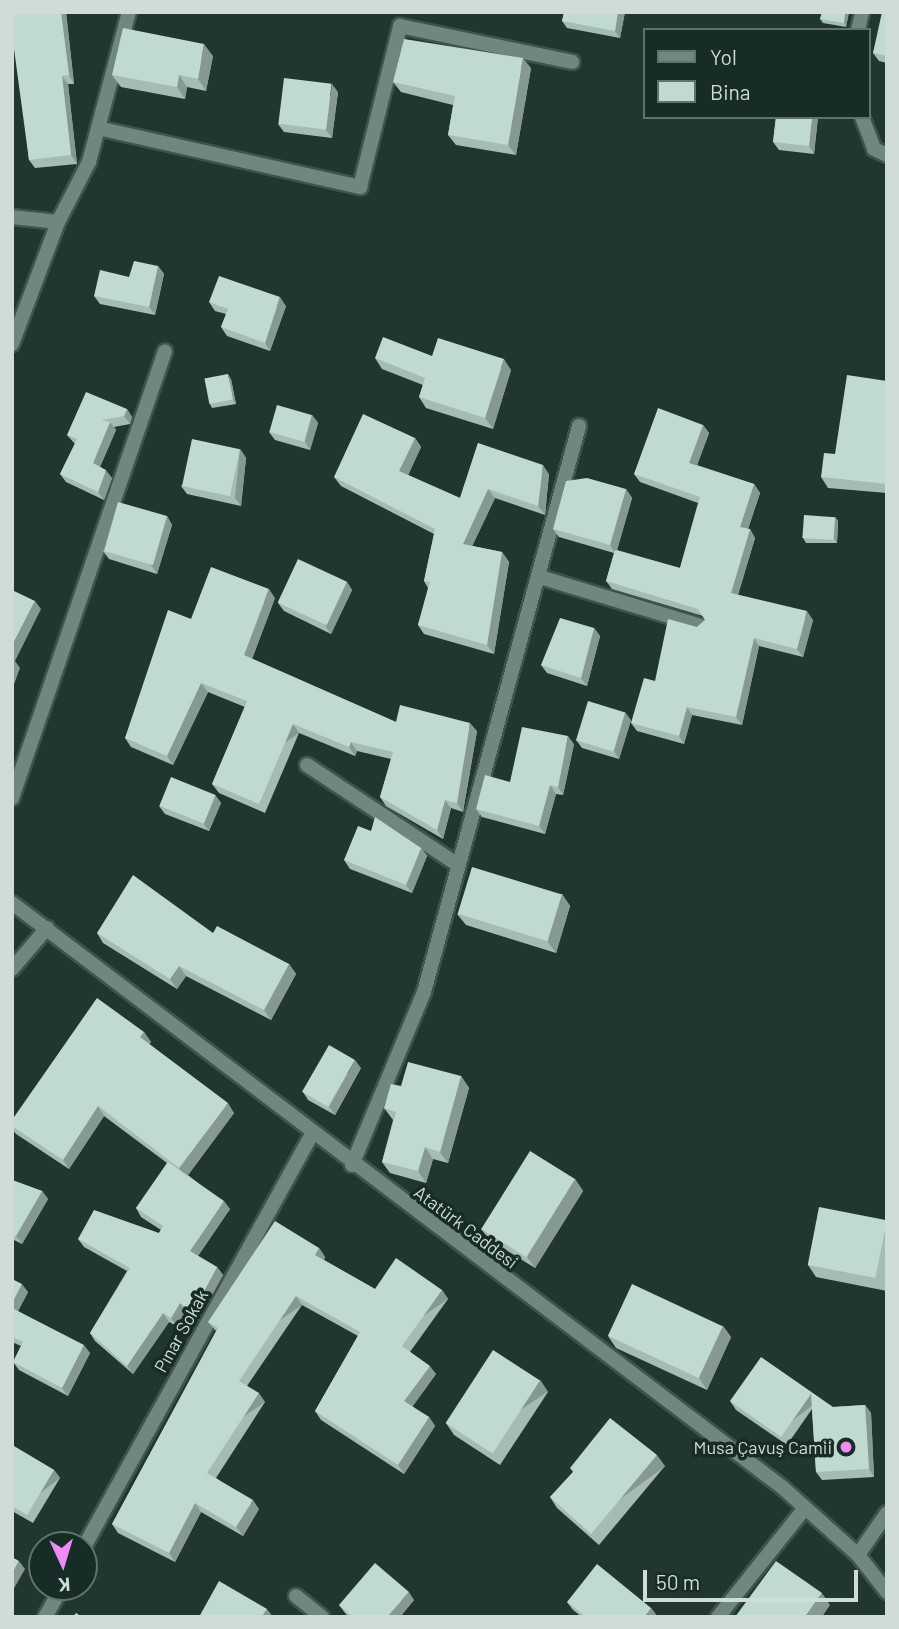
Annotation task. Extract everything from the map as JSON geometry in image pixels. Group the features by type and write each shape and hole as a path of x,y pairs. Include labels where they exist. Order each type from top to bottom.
{"street":[{"path":"12,344 58,222 89,162 129,12"},
{"path":"98,128 360,187 400,26 572,62"},
{"path":"863,119 874,149 887,155"},
{"path":"12,217 58,222"},
{"path":"12,798 165,352"},
{"path":"352,1166 424,992 540,577 579,426"},
{"path":"540,577 701,626"},
{"path":"307,765 458,865"},
{"name":"Atatürk Caddesi","path":"12,903 352,1166 805,1508 858,1555 887,1592"},
{"path":"12,969 47,928"},
{"name":"Pınar Sokak","path":"93,1531 312,1134"},
{"path":"718,1617 805,1508"},
{"path":"858,1555 887,1513"},
{"path":"296,1597 322,1617"},
{"path":"45,1617 54,1601"}],"building":[{"path":"12,12 61,12 69,75 62,76 71,155 29,160 12,34"},
{"path":"564,12 618,12 615,31 562,21"},
{"path":"822,12 845,12 844,23 820,19"},
{"path":"882,12 887,12 887,56 873,53"},
{"path":"123,28 204,44 198,79 179,75 177,87 112,75"},
{"path":"404,39 523,58 508,145 448,135 455,96 393,82"},
{"path":"284,78 332,84 326,130 278,124"},
{"path":"776,119 812,119 809,146 773,142"},
{"path":"134,261 158,266 149,307 94,296 100,270 129,277"},
{"path":"219,276 280,297 265,343 221,327 228,309 209,302"},
{"path":"383,337 432,356 438,338 504,359 485,418 419,397 425,378 375,358"},
{"path":"228,374 233,400 209,404 204,379"},
{"path":"847,375 887,381 887,484 821,477 824,453 835,454"},
{"path":"86,392 127,409 124,416 102,420 110,422 93,463 106,470 98,492 60,474 77,439 67,435"},
{"path":"277,405 312,415 304,442 269,432"},
{"path":"658,408 703,425 689,463 754,484 740,527 750,529 731,593 807,611 797,649 754,638 736,717 687,707 679,736 631,723 644,678 655,681 668,619 697,627 705,620 698,609 606,581 615,550 680,568 700,497 634,474"},
{"path":"363,414 415,438 399,471 460,498 478,443 543,465 538,506 488,489 463,544 502,552 487,645 418,625 430,582 424,581 435,529 334,477"},
{"path":"192,439 240,449 230,496 182,486"},
{"path":"587,478 626,489 610,545 553,529 566,481"},
{"path":"118,502 167,516 153,565 104,551"},
{"path":"804,515 835,517 833,540 802,538"},
{"path":"298,559 347,582 327,625 278,603"},
{"path":"211,567 269,589 244,655 396,722 400,705 470,723 457,803 445,800 437,830 380,797 393,752 351,742 349,747 293,724 259,804 212,784 247,701 201,683 167,756 125,738 168,610 191,619"},
{"path":"12,590 35,601 12,646"},
{"path":"560,618 594,628 581,678 541,665"},
{"path":"588,701 625,712 613,752 576,740"},
{"path":"522,727 568,736 558,787 550,785 539,826 476,809 485,775 510,782"},
{"path":"171,777 216,795 204,824 159,806"},
{"path":"375,817 421,848 406,885 344,860 358,826 371,831"},
{"path":"472,867 562,894 548,941 458,914"},
{"path":"133,875 213,933 217,926 289,964 264,1010 179,966 170,979 97,933"},
{"path":"97,998 144,1032 140,1037 228,1103 179,1168 98,1106 63,1160 12,1126 12,1120"},
{"path":"329,1045 355,1060 328,1107 302,1092"},
{"path":"408,1062 461,1076 440,1152 425,1147 418,1171 382,1162 396,1112 384,1108 391,1084 401,1086"},
{"path":"530,1151 575,1179 526,1257 481,1229"},
{"path":"168,1162 224,1201 190,1251 217,1267 193,1312 180,1303 171,1318 163,1313 127,1366 90,1333 130,1268 78,1239 94,1210 159,1233 163,1226 136,1208"},
{"path":"12,1180 42,1191 16,1236 12,1234"},
{"path":"819,1207 887,1220 875,1278 808,1265"},
{"path":"275,1221 319,1248 315,1255 375,1289 396,1258 442,1290 402,1346 430,1366 404,1401 429,1417 398,1465 315,1411 360,1332 296,1296 239,1381 259,1393 207,1473 253,1500 236,1527 195,1503 169,1553 112,1524 218,1328 208,1322"},
{"path":"12,1279 22,1284 12,1303"},
{"path":"632,1284 723,1326 699,1378 608,1336"},
{"path":"12,1308 84,1345 62,1388 13,1362 23,1342 12,1337"},
{"path":"493,1350 540,1380 493,1453 446,1423"},
{"path":"761,1357 833,1407 865,1405 869,1469 816,1472 811,1394 781,1437 730,1401"},
{"path":"610,1418 657,1455 591,1534 550,1497 574,1471 570,1468"},
{"path":"12,1445 54,1470 27,1515 12,1506"},
{"path":"12,1557 19,1561 12,1574"},
{"path":"776,1561 822,1593 805,1617 735,1617"},
{"path":"375,1563 409,1592 387,1617 353,1617 339,1605"},
{"path":"597,1564 651,1608 644,1617 586,1617 567,1602"},
{"path":"219,1581 267,1609 262,1617 199,1617"}],"place":[{"name":"Musa Çavuş Camii","path":"846,1447"}]}
